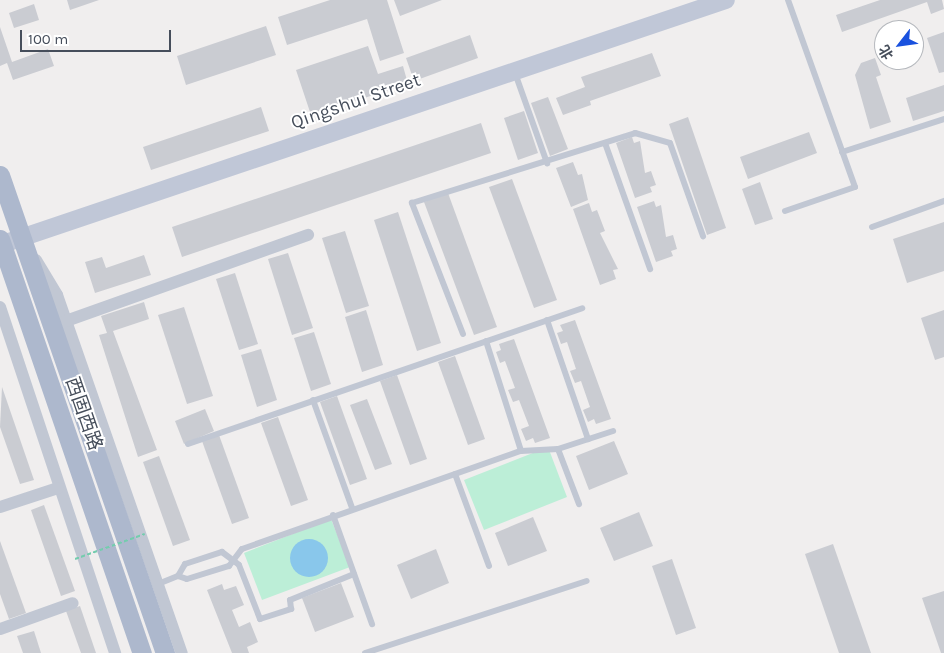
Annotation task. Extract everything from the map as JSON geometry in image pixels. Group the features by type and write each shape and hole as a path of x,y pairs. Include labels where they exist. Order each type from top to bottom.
{"main road":[{"name":"西固西路","path":"0,175 166,653"},
{"name":"西固西路","path":"1,242 142,653"}],"street":[{"name":"Qingshui Street","path":"1,242 726,0"},
{"path":"66,321 308,235"},
{"path":"21,236 57,295 182,653"},
{"path":"0,307 58,488 115,653"},
{"path":"0,507 58,488"},
{"path":"0,629 73,603"}],"lane":[{"path":"785,210 855,186 788,0"},
{"path":"514,72 547,163"},
{"path":"842,152 944,119"},
{"path":"463,334 412,203 507,170 520,172 635,133 670,143 703,236"},
{"path":"605,143 650,269"},
{"path":"872,227 944,201"},
{"path":"188,444 582,308"},
{"path":"547,320 588,439"},
{"path":"486,341 521,451"},
{"path":"313,400 352,508"},
{"path":"178,576 187,580 228,566 232,557 242,549 352,508 521,451 558,450 613,431"},
{"path":"558,450 579,504"},
{"path":"455,474 489,566"},
{"path":"333,515 372,624"},
{"path":"158,584 178,576 185,564 222,552 232,557 260,619 291,609 290,600 354,574"},
{"path":"365,653 587,581"}],"path":[{"path":"75,558 144,534"}],"green space":[{"path":"548,447 567,497 484,530 464,480"},
{"path":"331,519 350,567 262,600 244,553"}],"water":[{"path":"309,539 323,544 328,558 323,572 309,577 295,572 290,558 295,544"}],"building":[{"path":"67,0 99,0 70,10"},
{"path":"330,0 387,0 404,53 380,61 367,19 287,45 278,17"},
{"path":"394,0 442,0 400,16"},
{"path":"880,0 942,0 944,9 931,14 927,2 842,32 836,15"},
{"path":"34,4 39,20 14,28 9,13"},
{"path":"266,26 276,55 186,85 177,56"},
{"path":"0,27 12,62 48,49 54,66 13,80 7,63 0,66"},
{"path":"944,32 944,72 939,73 927,38"},
{"path":"470,35 478,58 414,81 406,58"},
{"path":"368,46 378,74 403,66 408,84 311,115 296,70"},
{"path":"652,53 661,76 590,101 591,105 563,115 556,98 585,87 581,77"},
{"path":"874,58 874,70 879,70 881,75 876,77 891,122 870,129 855,75 861,63"},
{"path":"944,85 944,111 913,121 906,98"},
{"path":"548,97 568,149 550,156 531,103"},
{"path":"261,107 269,131 151,170 143,147"},
{"path":"524,111 538,153 518,160 504,118"},
{"path":"688,117 726,228 707,235 669,124"},
{"path":"481,123 491,153 182,257 172,227"},
{"path":"809,132 817,153 748,179 740,157"},
{"path":"632,137 634,143 640,141 645,173 651,171 656,185 650,187 652,192 635,198 616,143"},
{"path":"573,162 578,175 582,174 588,200 571,207 556,168"},
{"path":"512,179 557,300 534,308 489,187"},
{"path":"760,182 773,219 755,225 742,189"},
{"path":"448,193 497,327 474,335 424,202"},
{"path":"654,201 656,207 661,205 666,237 673,235 677,249 671,251 673,256 656,262 637,207"},
{"path":"589,203 592,212 597,210 605,231 600,233 618,269 613,270 616,279 600,285 573,209"},
{"path":"398,212 441,343 417,351 374,220"},
{"path":"944,222 944,271 907,283 893,239"},
{"path":"345,231 369,306 346,313 322,238"},
{"path":"288,253 313,328 292,335 268,259"},
{"path":"144,255 151,275 95,293 85,262 102,257 106,268"},
{"path":"235,273 258,344 239,350 216,279"},
{"path":"144,302 149,319 113,331 157,450 138,457 99,335 107,333 101,316"},
{"path":"184,307 213,396 187,404 158,315"},
{"path":"366,310 383,365 362,372 345,317"},
{"path":"944,310 944,357 935,360 921,318"},
{"path":"575,320 611,419 596,424 594,419 588,422 583,410 590,407 581,381 575,383 570,371 576,369 567,342 561,344 557,333 563,331 560,325"},
{"path":"314,332 331,384 311,391 294,338"},
{"path":"514,339 550,438 535,443 533,438 526,441 521,429 529,426 519,400 513,402 508,390 515,388 505,361 500,363 496,352 501,350 499,344"},
{"path":"261,349 277,400 257,407 241,355"},
{"path":"455,356 485,439 468,445 438,362"},
{"path":"397,375 427,459 410,465 380,381"},
{"path":"2,387 34,480 20,484 0,427"},
{"path":"337,396 367,479 350,485 320,402"},
{"path":"367,399 392,464 375,470 350,405"},
{"path":"205,409 214,431 184,444 175,421"},
{"path":"278,417 308,500 291,506 261,423"},
{"path":"219,435 249,518 232,524 202,441"},
{"path":"614,441 628,474 589,490 576,456"},
{"path":"159,456 190,540 173,546 143,462"},
{"path":"44,505 75,591 61,596 31,510"},
{"path":"639,512 653,546 614,561 600,528"},
{"path":"533,517 547,551 508,566 495,533"},
{"path":"0,541 26,613 9,619 0,594"},
{"path":"833,544 871,653 839,653 805,554"},
{"path":"436,549 449,583 411,599 397,565"},
{"path":"672,559 696,628 676,635 652,566"},
{"path":"341,583 354,617 315,632 302,598"},
{"path":"222,584 224,590 236,586 244,605 232,610 239,627 250,622 258,642 247,647 249,653 232,653 207,590"},
{"path":"944,591 944,653 941,653 922,598"},
{"path":"80,606 96,653 81,653 66,611"},
{"path":"34,631 41,653 23,653 17,636"}]}
